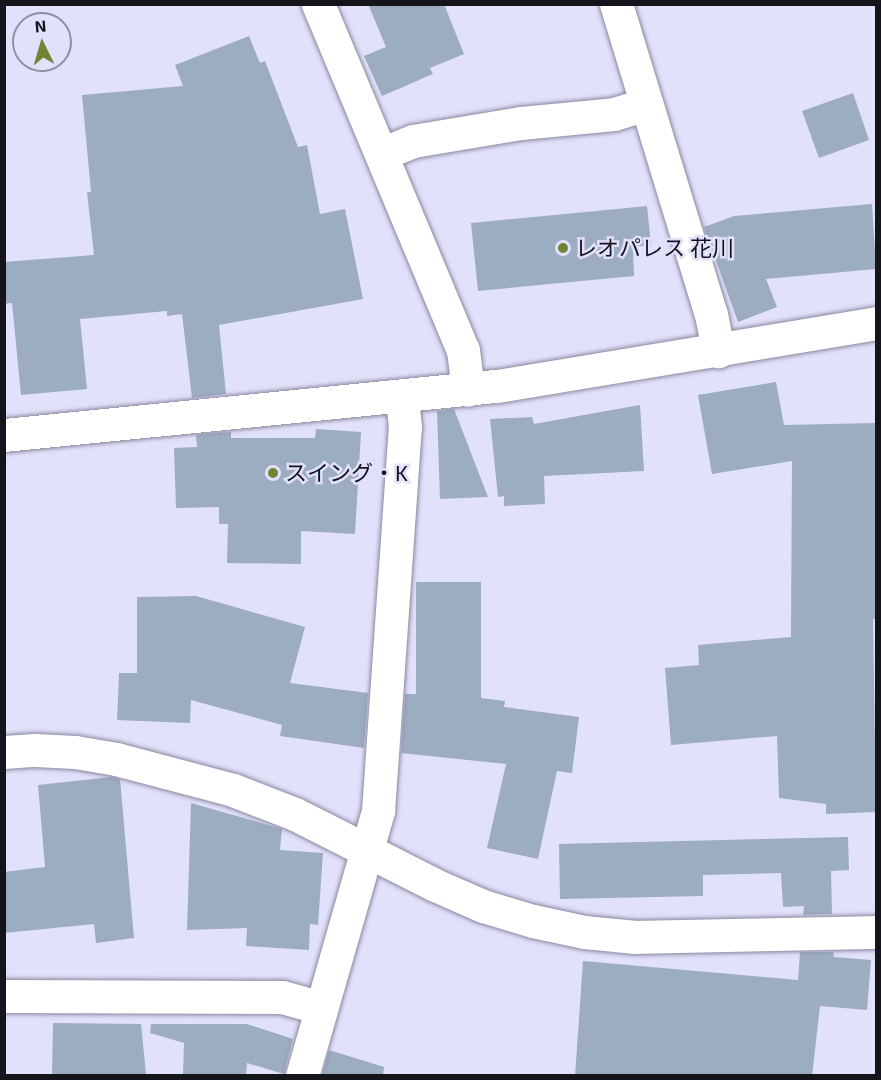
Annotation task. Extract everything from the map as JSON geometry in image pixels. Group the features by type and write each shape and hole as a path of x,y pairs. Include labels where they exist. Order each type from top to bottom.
{"street":[{"path":"318,4 463,350 468,390"},
{"path":"616,4 711,314 718,351"},
{"path":"381,154 413,141 521,123 614,114 647,104"},
{"path":"4,435 468,390 549,379 876,323"},
{"path":"302,1076 378,811 405,427 402,397"},
{"path":"4,752 34,750 75,752 116,759 233,790 295,814 483,906 533,921 584,932 636,937 876,932"},
{"path":"4,996 282,997 322,1008"}],"building":[{"path":"368,4 444,4 464,54 430,68 433,74 382,96 364,56 386,47"},
{"path":"249,36 260,63 265,61 298,147 307,145 320,214 345,209 363,299 219,325 226,394 192,398 182,314 167,316 167,311 80,319 87,389 21,395 12,303 4,304 4,262 94,255 87,192 91,192 82,95 183,86 175,65"},
{"path":"853,93 869,140 819,158 802,111"},
{"path":"872,204 876,269 766,279 777,307 738,322 704,227 734,216"},
{"name":"レオパレス 花川","path":"647,206 651,245 633,247 634,276 478,291 471,223"},
{"path":"776,382 784,425 876,423 876,619 873,619 876,812 826,814 826,804 779,798 777,736 671,745 665,668 699,665 698,645 791,637 792,461 712,474 698,395"},
{"path":"640,405 644,471 544,476 545,504 504,506 504,496 498,497 490,419 532,417 534,424"},
{"path":"454,409 488,497 440,499 437,411"},
{"path":"316,429 361,432 355,534 301,531 301,564 227,563 228,524 219,524 219,507 176,508 174,448 197,447 196,435 231,432 231,438 315,438"},
{"path":"416,582 481,582 481,698 505,701 504,707 579,717 572,773 557,771 538,859 487,848 506,764 401,753 405,694 416,694"},
{"path":"196,596 305,627 290,683 368,693 364,748 280,736 282,725 191,700 190,723 117,720 119,673 137,673 137,597"},
{"path":"111,777 120,779 134,938 96,943 94,924 4,933 4,872 45,867 38,785"},
{"path":"191,803 282,829 280,850 323,853 318,925 310,924 309,950 246,946 247,928 187,930"},
{"path":"848,837 849,870 831,871 832,914 803,915 804,906 783,907 781,873 703,875 703,896 560,899 559,844"},
{"path":"800,952 833,952 834,957 871,960 867,1010 820,1006 812,1076 575,1076 583,961 798,980"},
{"path":"53,1023 141,1024 146,1074 52,1076"},
{"path":"151,1024 247,1024 293,1039 284,1074 247,1063 246,1074 183,1074 184,1043 150,1033"},
{"path":"329,1050 384,1067 383,1076 322,1076"}],"place":[{"name":"レオパレス 花川","path":"563,248"},
{"name":"スイング・K","path":"273,473"}]}
